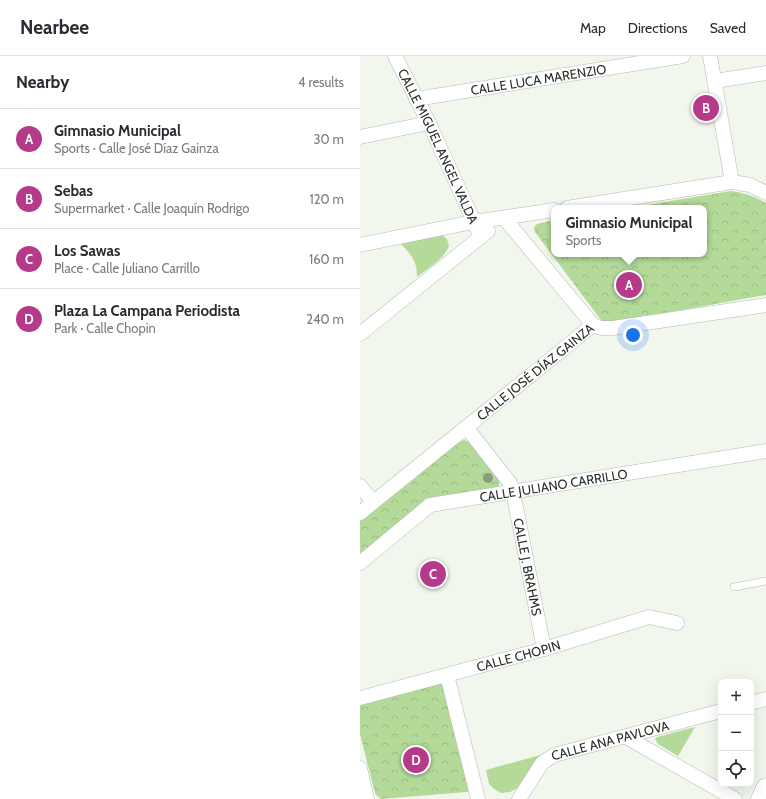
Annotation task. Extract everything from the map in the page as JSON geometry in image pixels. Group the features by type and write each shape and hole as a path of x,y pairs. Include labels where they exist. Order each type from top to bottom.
{"street":[{"name":"CALLE MIGUEL ANGEL VALDA","path":"395,56 429,123 481,237"},
{"name":"CALLE LUCA MARENZIO","path":"416,99 683,56"},
{"path":"710,56 732,182"},
{"path":"715,82 766,73"},
{"path":"360,137 429,123"},
{"path":"586,205 732,182 750,185 766,193"},
{"path":"360,245 473,222 551,210"},
{"path":"360,334 504,218"},
{"path":"504,218 594,325"},
{"name":"CALLE JOSÉ DÍAZ GAINZA","path":"360,513 594,325 601,328 613,328 766,305"},
{"name":"CALLE J. BRAHMS","path":"466,427 510,483 544,649"},
{"name":"CALLE JULIANO CARRILLO","path":"360,563 430,505 766,451"},
{"path":"360,486 373,502"},
{"name":"CALLE CHOPIN","path":"360,698 544,649 649,617 677,623"},
{"path":"447,675 478,799"},
{"path":"754,702 766,698"},
{"name":"CALLE ANA PAVLOVA","path":"519,799 542,763 554,755 718,712"},
{"path":"626,737 735,799"},
{"path":"360,768 367,799"},
{"path":"758,799 764,786 766,785"}],"lane":[{"path":"734,587 766,581"}],"green space":[{"path":"731,191 749,195 766,203 766,295 604,324 554,257 707,257 707,205 646,205"},
{"path":"551,221 551,253 535,232 534,227 537,224"},
{"path":"430,236 443,236 447,239 449,246 439,260 417,277 415,262 401,244"},
{"path":"464,440 469,442 500,480 498,488 425,501 360,556 360,521 454,443"},
{"path":"441,682 470,790 467,792 381,799 375,793 360,734 360,701"},
{"path":"695,727 678,756 658,744 655,739 657,737"},
{"path":"551,752 520,787 510,792 501,793 489,784 486,770"}],"place":[{"name":"Sebas","path":"706,108"},
{"name":"Gimnasio Municipal","path":"629,285"},
{"name":"Los Sawas","path":"433,574"},
{"name":"Plaza La Campana Periodista","path":"416,760"}]}
